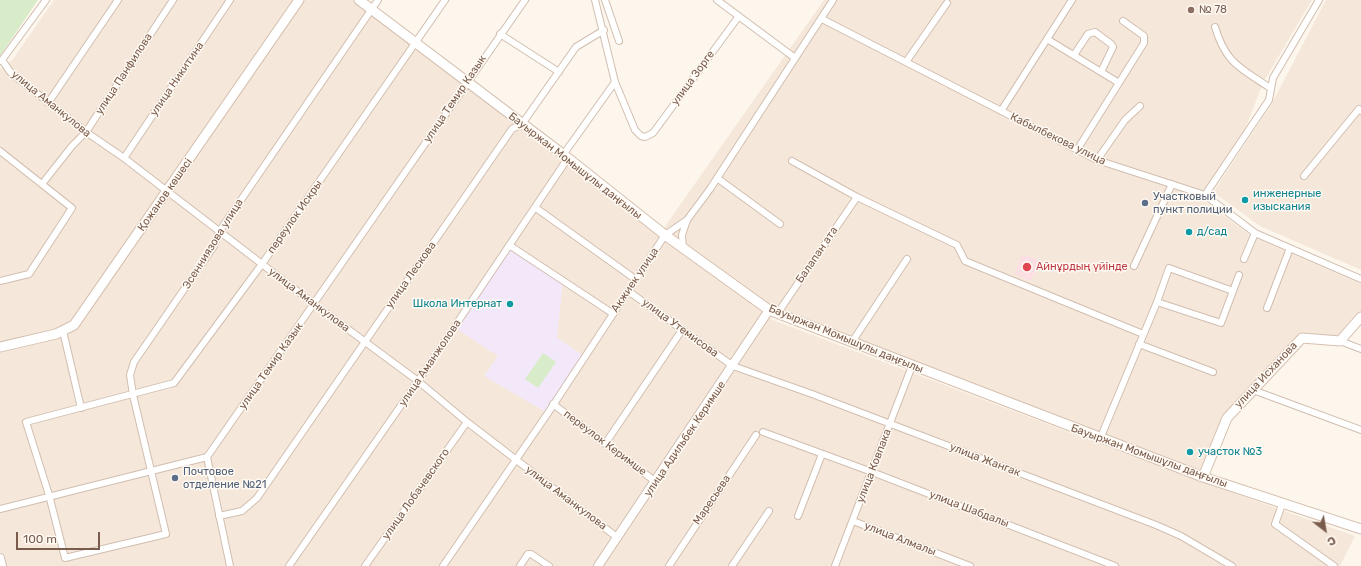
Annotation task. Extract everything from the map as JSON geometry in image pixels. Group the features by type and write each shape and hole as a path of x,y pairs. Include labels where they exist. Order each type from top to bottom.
{"main road":[{"name":"Қожанов көшесі","path":"0,347 63,331 74,325 299,0"},
{"name":"Бауыржан Момышұлы даңғылы","path":"359,0 566,157 683,249 773,312 1100,439 1203,477 1283,502 1361,529"},
{"path":"1340,341 1361,317"},
{"name":"улица Исханова","path":"1203,477 1227,418 1302,338 1340,341"}],"street":[{"path":"1,61 46,0"},
{"path":"48,103 118,0"},
{"name":"улица Панфилова","path":"42,184 72,146 86,132 173,0"},
{"name":"улица Никитина","path":"124,158 230,0"},
{"name":"Эсенниязова улица","path":"49,496 65,558 166,534 133,395 130,375 134,362 214,246 219,232 378,0"},
{"name":"переулок Искры","path":"49,496 26,422 133,395 174,382 262,264 445,0"},
{"name":"улица Темир Казык","path":"207,457 525,0"},
{"path":"595,0 604,30 615,82"},
{"path":"605,0 618,41"},
{"path":"716,0 795,58"},
{"name":"Акжиек улица","path":"443,566 665,235 687,220 717,178 833,0"},
{"path":"1002,111 1072,0"},
{"path":"1205,195 1269,100 1273,78 1319,0"},
{"path":"906,62 947,3"},
{"name":"улица Зорге","path":"615,82 634,130 641,136 645,137 653,133 738,16"},
{"name":"Кабылбекова улица","path":"822,18 1097,160 1205,195 1255,233 1361,279"},
{"path":"1077,150 1144,43 1144,36 1123,21"},
{"path":"1215,27 1219,40 1232,62 1270,88"},
{"name":"улица Лескова","path":"219,516 242,511 252,505 512,129 522,124 576,47 604,30"},
{"path":"1074,55 1088,34 1094,32 1113,47 1100,72"},
{"path":"500,34 559,72"},
{"path":"1047,39 1119,83"},
{"name":"улица Аманкулова","path":"1,61 11,73 48,103 168,191 219,232 314,304 365,340 418,381 467,422 618,538"},
{"name":"улица Аманжолова","path":"289,566 418,381 509,245 536,208 566,157 615,82"},
{"path":"1097,160 1124,120 1140,106"},
{"path":"1304,176 1358,109 1361,111"},
{"path":"0,151 72,208 29,274 0,281"},
{"path":"792,161 857,197 957,245 965,262 1143,334"},
{"path":"717,178 780,224"},
{"path":"1134,266 1172,184"},
{"name":"Балапан ата","path":"773,312 857,197"},
{"path":"536,208 635,279"},
{"path":"683,249 681,239 687,220"},
{"path":"1244,259 1255,233"},
{"path":"509,245 612,313"},
{"path":"1267,308 1290,248"},
{"path":"852,342 907,259"},
{"path":"1100,439 1157,302 1169,268 1233,291"},
{"path":"1157,302 1220,322 1239,275"},
{"name":"улица Утемисова","path":"628,291 733,366"},
{"name":"улица Адильбек Керимше","path":"598,566 733,366 773,312"},
{"path":"605,444 682,330"},
{"path":"63,331 81,408"},
{"path":"1340,341 1361,349"},
{"path":"1139,344 1213,372"},
{"name":"улица Жангак","path":"733,366 812,394 1156,525 1181,536 1232,566"},
{"name":"улица Ковпака","path":"835,566 912,366"},
{"path":"1253,390 1361,430"},
{"name":"переулок Керимше","path":"553,404 656,482"},
{"name":"улица Лобачевского","path":"365,566 467,422"},
{"name":"улица Шабдалы","path":"763,432 872,472 1115,566"},
{"name":"Маресьева","path":"669,566 756,435"},
{"path":"798,516 822,454"},
{"path":"0,509 207,457 230,566"},
{"path":"1283,502 1275,524 1334,566"},
{"path":"732,566 769,511"},
{"name":"улица Алмалы","path":"852,521 970,566"},
{"path":"520,566 528,554 531,554 549,566"},
{"path":"0,558 2,566"}],"shaded area":[{"path":"54,0 355,0 773,320 1177,473 1355,536 1340,566 4,566 0,550 0,69 13,59"},
{"path":"824,0 1312,0 1263,83 1244,132 1201,198 1251,236 1361,284 1361,316 1340,341 1302,338 1227,418 1203,477 777,314 661,232"},
{"path":"1326,0 1361,0 1361,270 1260,226 1213,192 1271,105"},
{"path":"509,245 563,281 557,338 584,356 548,413 484,376 498,356 454,327"},
{"name":"Айнұрдың үйінде","path":"1022,254 1039,260 1031,281 1014,274"}],"green space":[{"path":"0,0 38,0 0,56"},
{"path":"543,353 556,362 538,388 525,379"}],"place":[{"name":"№ 78","path":"1191,10"},
{"name":"инженерные изыскания","path":"1245,200"},
{"name":"Участковый пункт полиции","path":"1145,203"},
{"name":"д/сад","path":"1189,232"},
{"name":"Айнұрдың үйінде","path":"1027,267"},
{"name":"Школа Интернат","path":"510,304"},
{"name":"участок №3","path":"1190,452"},
{"name":"Почтовое отделение №21","path":"175,478"}]}
